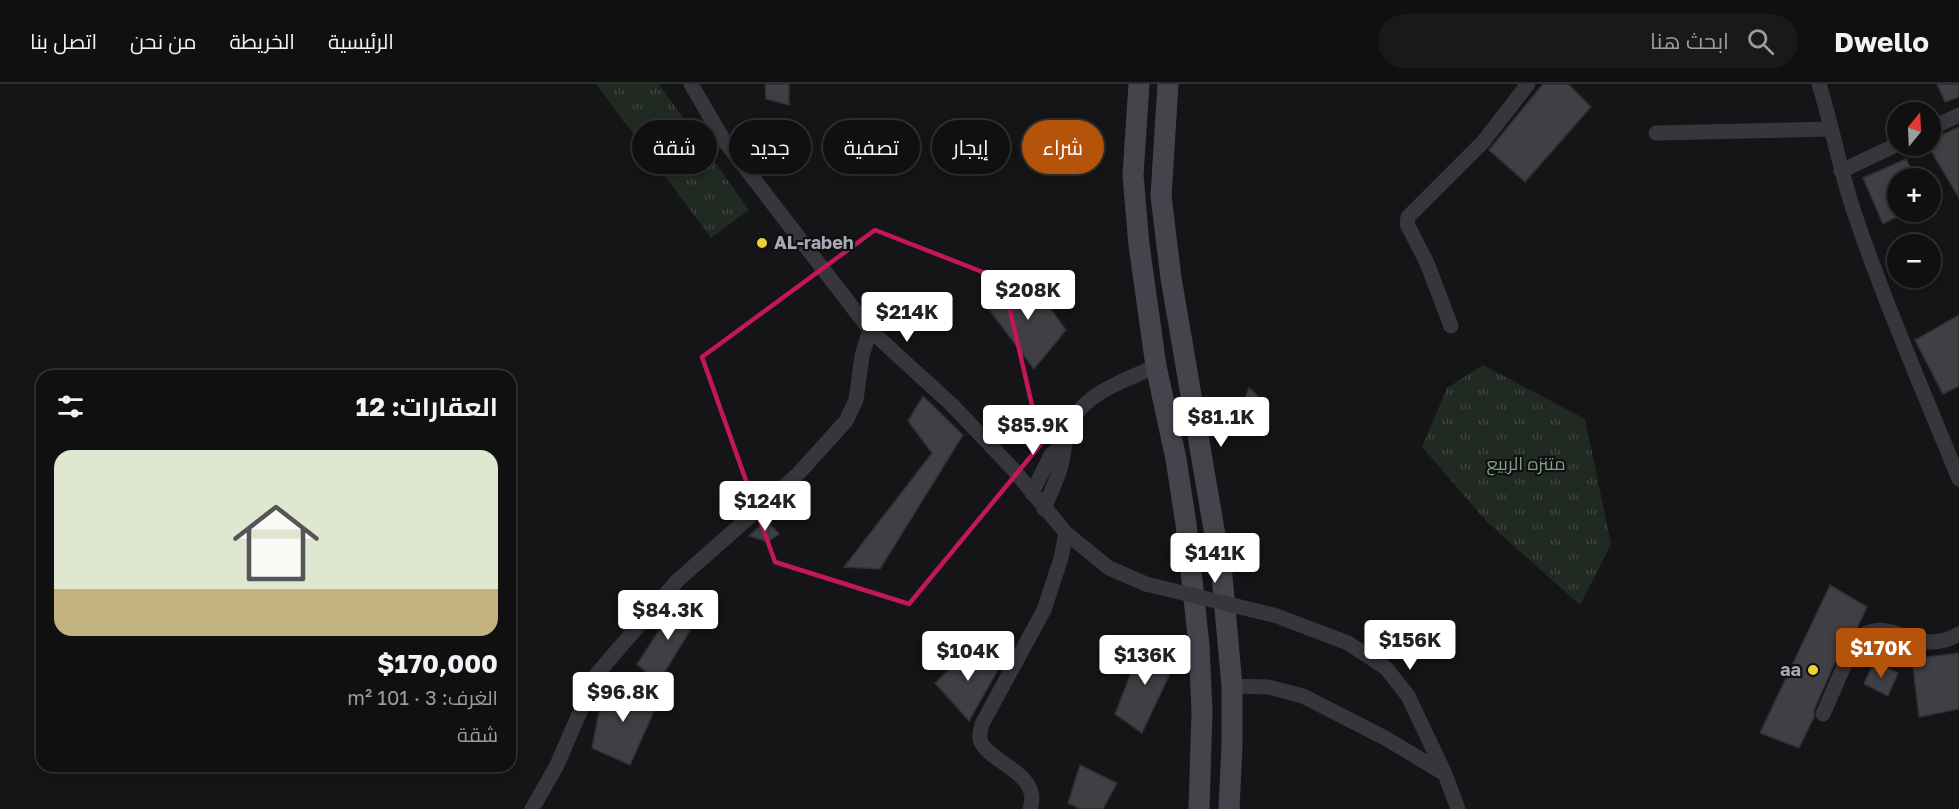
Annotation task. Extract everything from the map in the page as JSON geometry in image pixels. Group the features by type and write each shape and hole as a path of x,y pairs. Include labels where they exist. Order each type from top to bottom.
{"main road":[{"path":"1139,84 1133,175 1139,245 1156,366 1183,502 1199,645 1202,712 1199,809"},
{"path":"1168,84 1161,196 1171,278 1222,576 1232,686 1229,809"}],"street":[{"path":"691,84 723,139 870,330 924,382 952,405 1012,469 1066,533 1110,568 1146,584 1277,616 1348,643 1386,668 1408,696 1445,774 1458,809"},
{"path":"1451,326 1427,263 1407,225 1408,217 1483,142 1528,84"},
{"path":"1819,84 1842,171 1866,244 1908,357 1959,480"},
{"path":"1941,124 1959,115"},
{"path":"1656,133 1830,129"},
{"path":"1842,171 1887,149"},
{"path":"532,809 557,765 596,675 677,581 798,474 846,421 856,400 862,356 870,330"},
{"path":"1044,509 1060,468 1063,444 1072,421 1088,402 1106,389 1156,366"},
{"path":"1032,493 1051,455 1063,444"},
{"path":"1030,809 1033,802 1029,788 1012,768 985,748 980,741 980,732 982,724 1044,610 1061,558 1066,533"},
{"path":"1823,714 1855,641 1863,634 1883,630 1934,642 1946,641 1959,634"},
{"path":"1232,686 1268,687 1303,696 1387,739 1445,774"}],"highlighted area":[{"path":"875,230 1003,280 1041,444 909,604 775,562 702,357"}],"green space":[{"path":"596,84 659,84 685,120 632,120 632,132"},
{"path":"717,165 749,210 711,238 663,174 717,174"},
{"name":"متنزه الربيع","path":"1483,365 1585,419 1611,544 1580,605 1488,523 1422,447 1447,388"}],"building":[{"path":"765,84 789,84 789,105 766,99"},
{"path":"1543,84 1568,84 1591,107 1525,182 1489,150"},
{"path":"1937,84 1959,84 1959,97 1945,102"},
{"path":"1959,127 1959,198 1934,156 1941,156 1941,135"},
{"path":"1906,159 1911,168 1887,168 1887,222 1883,224 1863,178"},
{"path":"1031,281 1066,330 1034,369 984,303"},
{"path":"1959,315 1959,386 1943,394 1915,340"},
{"path":"1249,388 1258,396 1244,424 1236,421"},
{"path":"923,396 963,435 880,569 844,567 932,453 908,421"},
{"path":"766,520 779,534 768,542 749,536"},
{"name":"aa","path":"1830,585 1867,607 1857,628 1846,637 1799,748 1760,733"},
{"path":"679,600 699,616 658,683 637,664"},
{"path":"1145,637 1175,663 1142,733 1115,714"},
{"path":"972,648 999,668 969,721 935,683"},
{"path":"1959,653 1959,709 1919,717 1912,659"},
{"path":"1874,662 1898,673 1888,696 1864,684"},
{"path":"604,686 660,698 630,765 592,748"},
{"path":"1080,765 1117,783 1103,809 1080,809 1068,803"}],"place":[{"name":"AL-rabeh","path":"762,243"},
{"name":"aa","path":"1813,670"}]}
